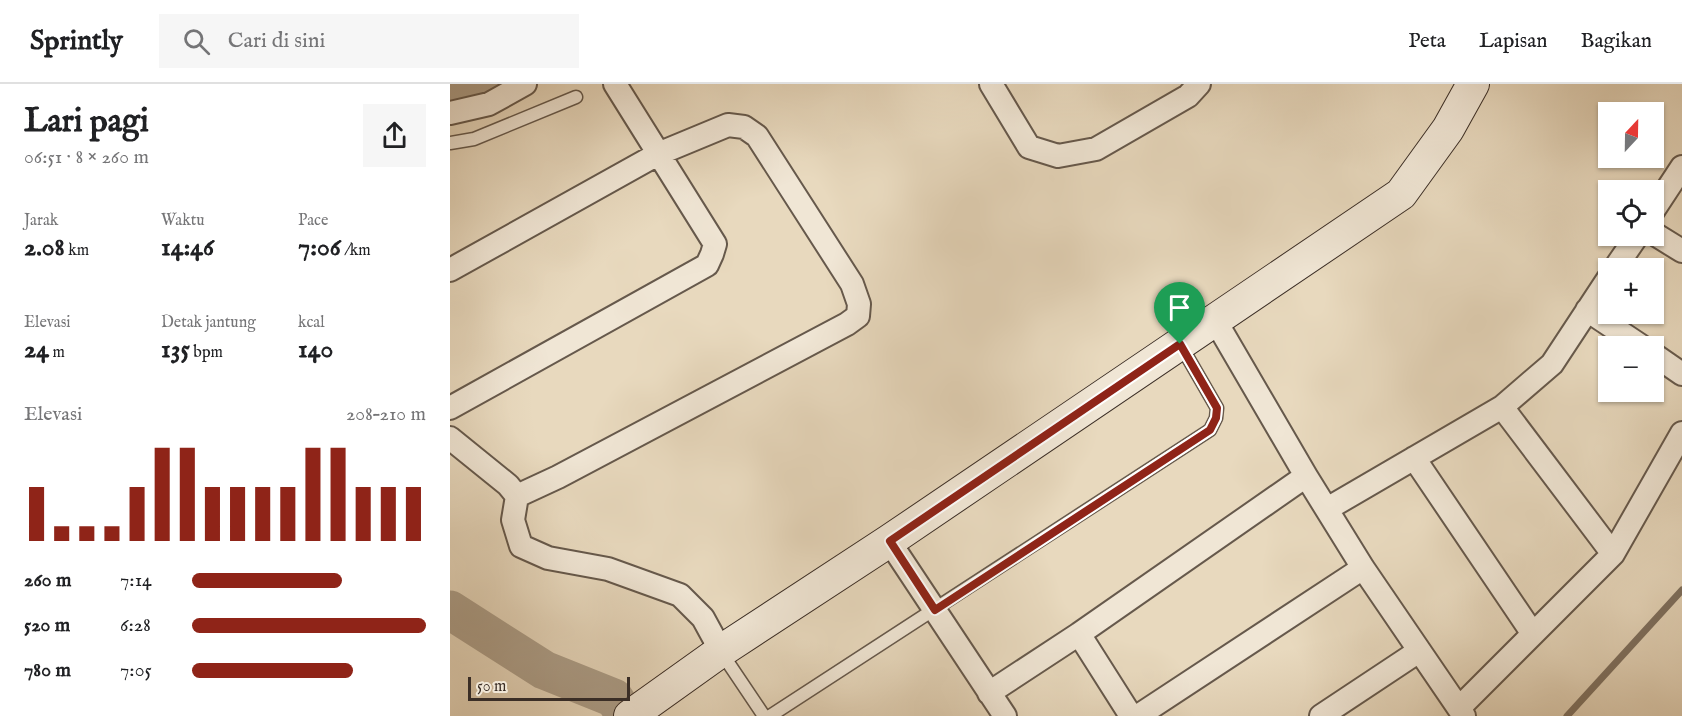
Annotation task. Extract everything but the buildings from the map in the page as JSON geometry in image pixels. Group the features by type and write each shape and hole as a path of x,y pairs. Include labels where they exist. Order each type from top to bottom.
{"street":[{"path":"450,113 489,104 525,84"},
{"path":"450,408 707,265 715,244 615,84"},
{"path":"991,84 1029,147 1058,156 1096,149 1188,96 1199,84"},
{"path":"636,712 721,651 890,541 1401,194 1448,129 1473,84"},
{"path":"450,270 658,154 728,125 744,127 757,136 852,284 859,304 858,316 837,330 558,477 517,496"},
{"path":"1664,194 1682,167"},
{"path":"1664,240 1682,251"},
{"path":"1327,509 1502,407 1552,364 1598,294"},
{"path":"1587,310 1626,336"},
{"path":"1215,320 1306,476 1363,568 1462,712 1533,634 1613,554 1682,433"},
{"path":"1664,362 1682,374"},
{"path":"1502,407 1613,554"},
{"path":"450,438 508,485 517,496 513,520 521,546 548,558 608,569 680,595 703,618 721,651"},
{"path":"1414,458 1533,634"},
{"path":"890,541 997,709 1079,634 1306,476"},
{"path":"1138,716 1363,568"},
{"path":"1079,634 1131,716"},
{"path":"1322,716 1419,651"}],"lane":[{"path":"450,143 474,139 576,97"},
{"path":"770,716 1210,430 1216,418 1217,408 1180,344"},
{"path":"721,651 764,716"}],"waterway":[{"path":"450,94 487,84"},
{"path":"1567,716 1682,590"},
{"path":"450,610 544,670 614,698 626,716"}],"route":[{"path":"1180,344 1217,408 1216,418 1210,430 935,610 890,541 1180,344"}]}
